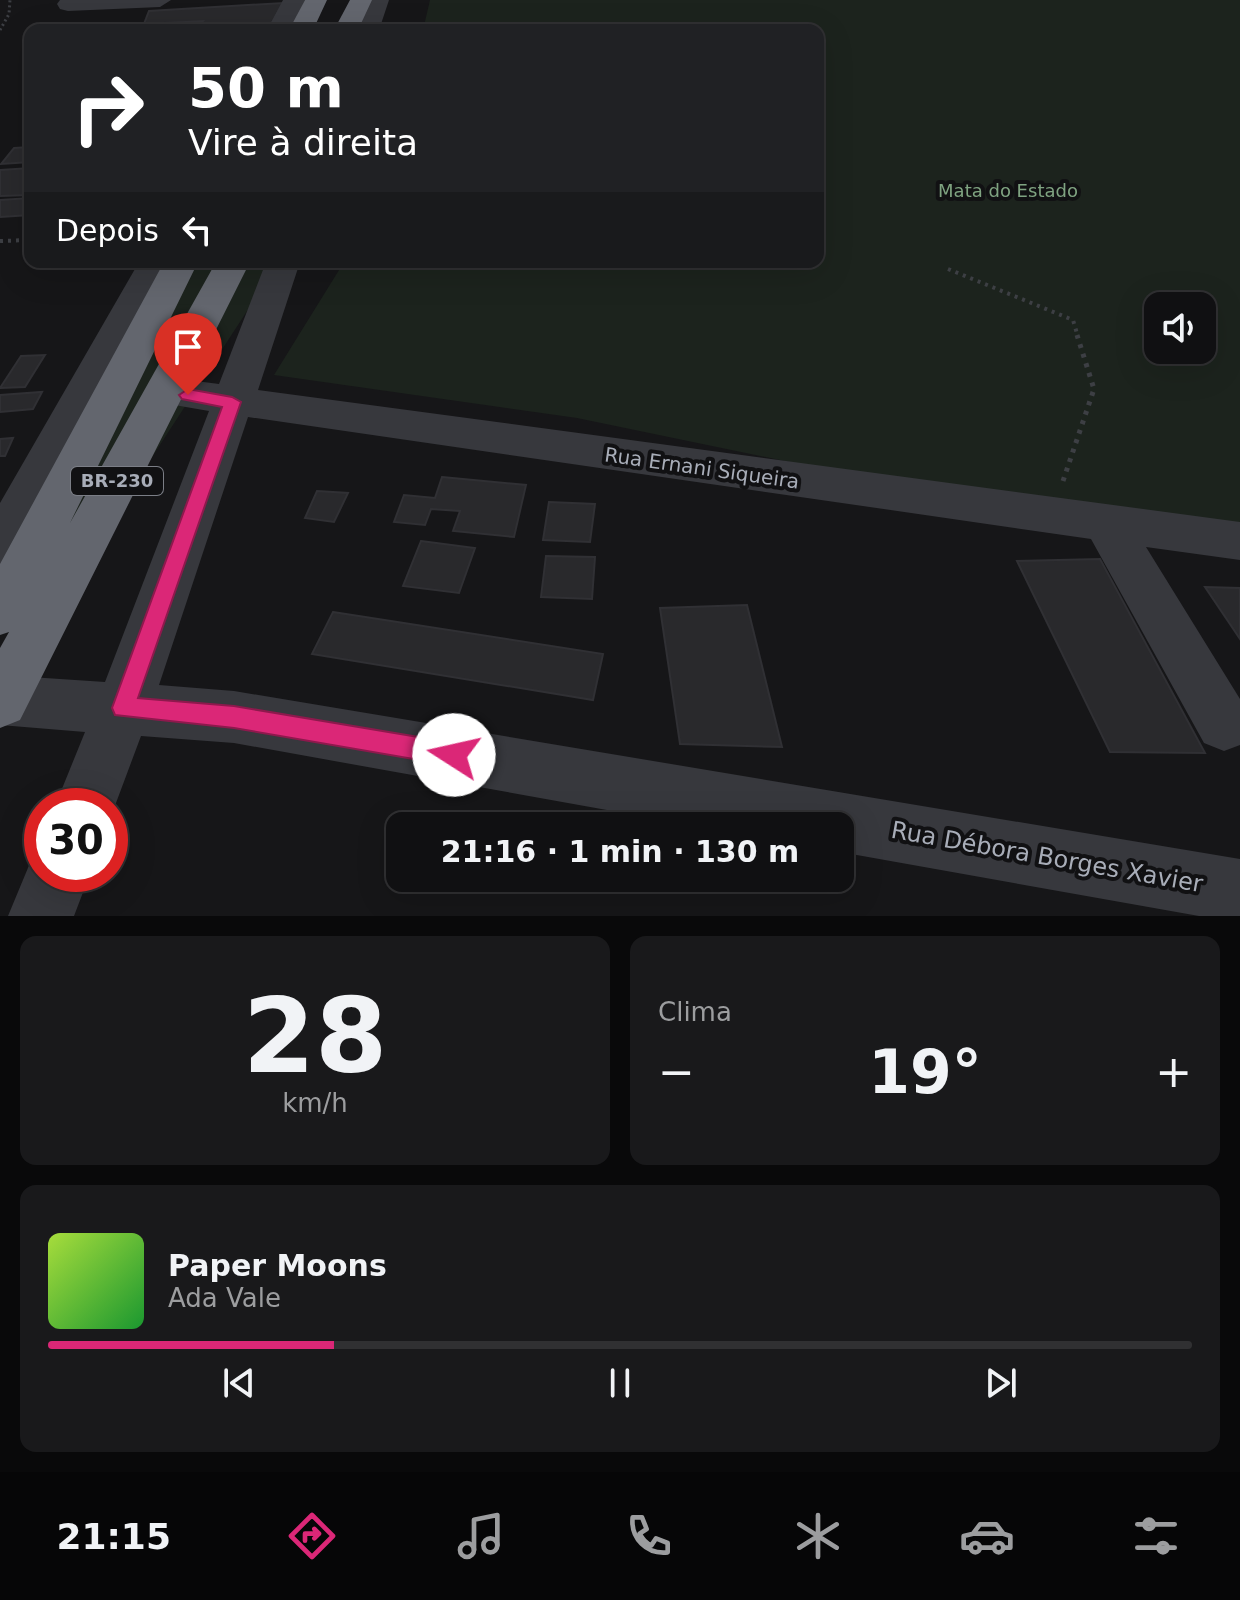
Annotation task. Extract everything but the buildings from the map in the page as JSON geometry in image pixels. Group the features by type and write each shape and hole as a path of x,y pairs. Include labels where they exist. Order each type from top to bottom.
{"highway":[{"path":"304,24 316,0"},
{"path":"349,24 361,0"},
{"name":"BR-230","path":"0,613 178,268"},
{"name":"BR-230","path":"0,701 230,268"}],"street":[{"path":"68,4 160,0"},
{"path":"282,24 294,0"},
{"path":"369,24 378,0"},
{"path":"0,546 153,268"},
{"path":"92,788 281,268"},
{"name":"Rua Ernani Siqueira","path":"165,391 1240,541"},
{"path":"1107,524 1224,724"},
{"name":"Rua Débora Borges Xavier","path":"0,701 234,717 1240,891"},
{"path":"41,916 51,892"}],"path":[{"path":"0,30 9,14 10,0"},
{"path":"0,241 24,240"},
{"path":"948,269 1073,320 1094,389 1051,516"}],"green space":[{"name":"Mata do Estado","path":"430,0 1240,0 1240,536 1051,516 577,418 274,375 340,268 824,268 824,24 424,24"},
{"path":"193,268 275,268 143,471 0,650"}],"route":[{"path":"188,395 232,402 123,708 234,717 454,755"}]}
